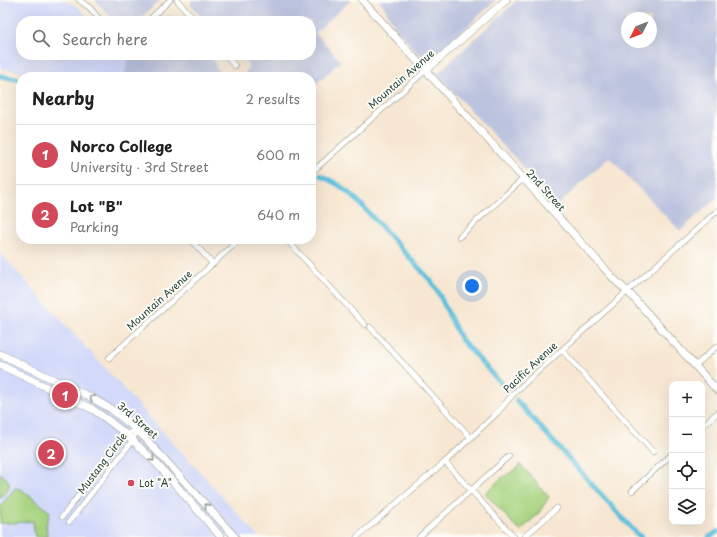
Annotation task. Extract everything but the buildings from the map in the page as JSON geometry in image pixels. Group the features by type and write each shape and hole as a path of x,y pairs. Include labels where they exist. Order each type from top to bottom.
{"street":[{"path":"79,0 96,16"},
{"path":"86,0 88,7"},
{"path":"153,16 170,0"},
{"path":"177,0 191,16"},
{"name":"2nd Street","path":"362,0 523,179 717,390"},
{"name":"Mountain Avenue","path":"316,169 506,0"},
{"path":"230,60 235,66"},
{"path":"459,237 523,179"},
{"name":"Pacific Avenue","path":"357,537 445,462 497,413 515,392 717,211"},
{"path":"195,244 213,264"},
{"name":"Mountain Avenue","path":"109,358 235,244"},
{"path":"291,244 471,438"},
{"path":"695,366 717,346"},
{"path":"562,350 653,452"},
{"name":"3rd Street","path":"0,354 90,396 111,409 137,430 235,537"},
{"path":"14,372 19,363"},
{"name":"3rd Street","path":"0,365 92,409 107,418 143,449 221,537"},
{"path":"705,423 717,413"},
{"name":"Mustang Circle","path":"62,517 126,434 137,430"},
{"name":"Mustang Circle","path":"68,522 133,440 137,430"},
{"path":"419,537 509,456"},
{"path":"632,490 669,457"},
{"path":"445,462 514,537"},
{"path":"524,537 557,508"}],"shaded area":[{"path":"0,0 63,0 78,7 86,16 16,16 16,60 128,60 125,72 20,72 0,68"},
{"path":"95,0 161,0 143,16 109,16"},
{"path":"191,0 351,0 316,32 316,16 201,16 191,5"},
{"path":"379,0 496,0 444,48 428,58 415,51 394,25"},
{"path":"517,0 717,0 717,198 680,231 609,157 558,205 437,74"},
{"path":"316,34 341,61 316,84 316,72 246,72 248,68 246,60 316,60"},
{"path":"128,60 213,60 219,72 125,72"},
{"path":"0,253 259,537 0,537"}],"green space":[{"path":"520,464 549,497 538,514 521,530 519,530 485,493 503,477 517,469"},
{"path":"0,473 7,480 9,485 0,499"},
{"path":"15,488 21,489 50,512 46,525 47,537 35,537 33,521 0,523 0,507"}],"waterway":[{"path":"0,76 16,79"},
{"path":"320,175 339,185 356,199 431,281 438,292 460,338 507,390"},
{"path":"516,400 641,537"},
{"path":"709,537 717,532"}],"place":[{"name":"Norco College","path":"65,395"},
{"name":"Lot \"B\"","path":"51,453"},
{"name":"Lot \"A\"","path":"131,483"}]}
